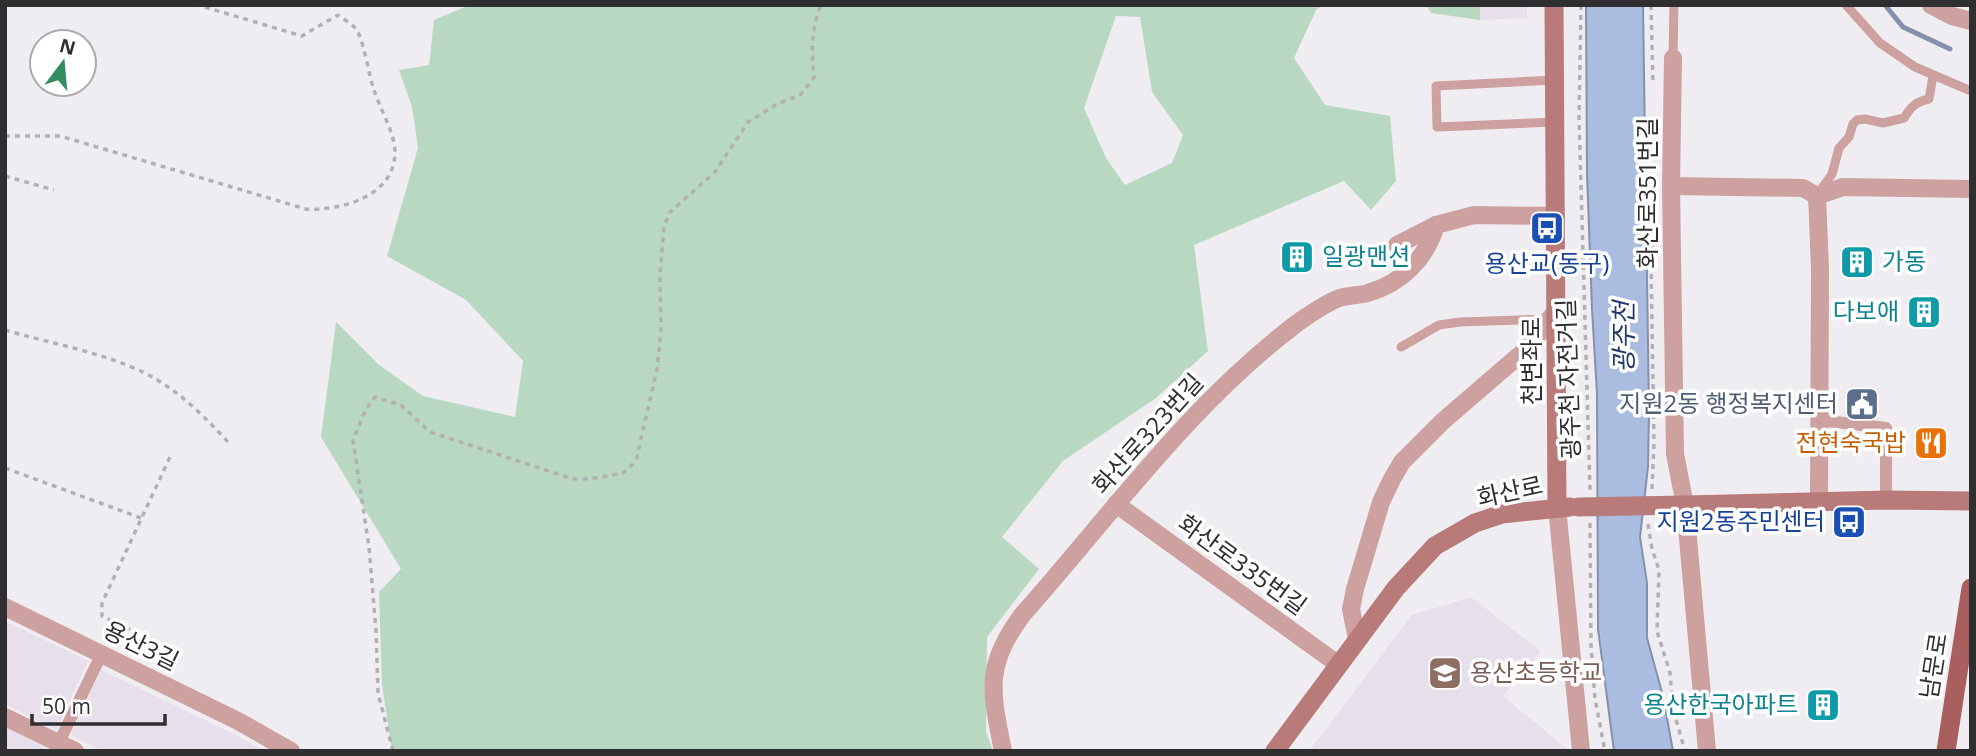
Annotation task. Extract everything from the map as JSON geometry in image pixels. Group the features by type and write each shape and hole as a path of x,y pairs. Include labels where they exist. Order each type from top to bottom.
{"main road":[{"name":"천변좌로","path":"1554,5 1553,314 1557,507"},
{"name":"화산로","path":"1275,751 1396,588 1435,546 1475,523 1502,514 1557,507 1886,500 1971,501"},
{"name":"남문로","path":"1946,751 1971,588"}],"street":[{"path":"1931,5 1952,16 1971,21"},
{"name":"화산로351번길","path":"1673,58 1671,186 1675,454 1685,505 1707,751"},
{"path":"1671,186 1803,188 1817,196 1843,187 1971,189"},
{"path":"1817,196 1820,268 1819,502"},
{"path":"1397,245 1436,225 1474,215 1555,216"},
{"name":"화산로323번길","path":"1003,751 994,698 995,661 1002,644 1023,614 1198,412 1280,337 1309,315 1339,298 1392,285 1423,257 1436,225"},
{"path":"1357,639 1351,609 1355,589 1381,502 1402,462 1443,421 1530,346 1553,314"},
{"path":"1819,420 1886,428 1886,500"},
{"name":"화산로335번길","path":"1116,504 1339,664"},
{"path":"1557,507 1581,751"},
{"name":"용산3길","path":"5,607 102,653 291,751"},
{"path":"5,717 63,748 102,653"}],"lane":[{"name":"화산로351번길","path":"1673,58 1674,5"},
{"path":"1846,5 1880,43 1915,67 1971,91"},
{"path":"1817,196 1832,174 1839,148 1849,137 1853,124 1857,120 1865,119 1883,123 1905,118 1910,107 1929,99 1933,76"},
{"path":"1554,80 1436,86 1437,127 1554,122"},
{"name":"천변좌로","path":"1401,346 1439,325 1553,314"}],"path":[{"path":"5,136 60,136 306,209 338,207 363,198 385,183 392,169 395,151 373,88 357,29 338,15 302,36 198,5"},
{"path":"393,751 378,694 369,547 353,440 366,409 375,397 401,405 430,432 573,479 590,480 623,473 636,461 657,369 662,332 661,262 664,227 669,213 715,172 748,122 777,104 800,95 814,78 811,54 813,24 821,5"},
{"name":"광주천 자전거길","path":"1581,5 1579,117 1586,506 1595,699 1605,751"},
{"path":"5,176 54,190"},
{"path":"5,330 121,363 142,372 179,395 228,442"},
{"path":"157,643 102,616 102,603 171,454"},
{"path":"5,468 141,518"}],"shaded area":[{"path":"1480,5 1527,5 1527,18 1480,20"},
{"name":"용산초등학교","path":"1471,597 1541,651 1503,696 1570,751 1309,751 1412,615"},
{"path":"5,621 88,661 56,730 5,704"},
{"path":"101,670 265,751 102,751 71,735"},
{"path":"5,726 47,749 46,751 5,751"}],"green space":[{"path":"1323,5 1316,10 1294,58 1325,105 1390,116 1396,181 1371,210 1344,181 1194,245 1208,351 1156,398 1063,461 1002,537 1039,569 987,637 986,732 993,751 392,751 382,685 379,592 401,569 321,437 336,322 378,364 423,396 515,417 523,361 466,300 387,256 418,148 412,107 399,70 429,65 434,20 465,7","holes":["1116,16 1140,17 1152,92 1183,135 1172,163 1125,185 1106,158 1084,108"]},
{"path":"1426,5 1480,5 1480,20 1431,13"}],"water":[{"name":"광주천","path":"1586,5 1643,5 1649,411 1648,467 1640,537 1647,583 1647,638 1663,696 1673,751 1614,751 1598,629 1597,394 1587,173"}],"waterway":[{"path":"1885,5 1903,27 1950,49"}],"place":[{"name":"용산교(동구)","path":"1547,228"},
{"name":"일광맨션","path":"1297,257"},
{"name":"가동","path":"1857,262"},
{"name":"다보애","path":"1924,312"},
{"name":"지원2동 행정복지센터","path":"1862,404"},
{"name":"전현숙국밥","path":"1931,443"},
{"name":"지원2동주민센터","path":"1849,522"},
{"name":"용산초등학교","path":"1445,673"},
{"name":"용산한국아파트","path":"1823,705"}]}
